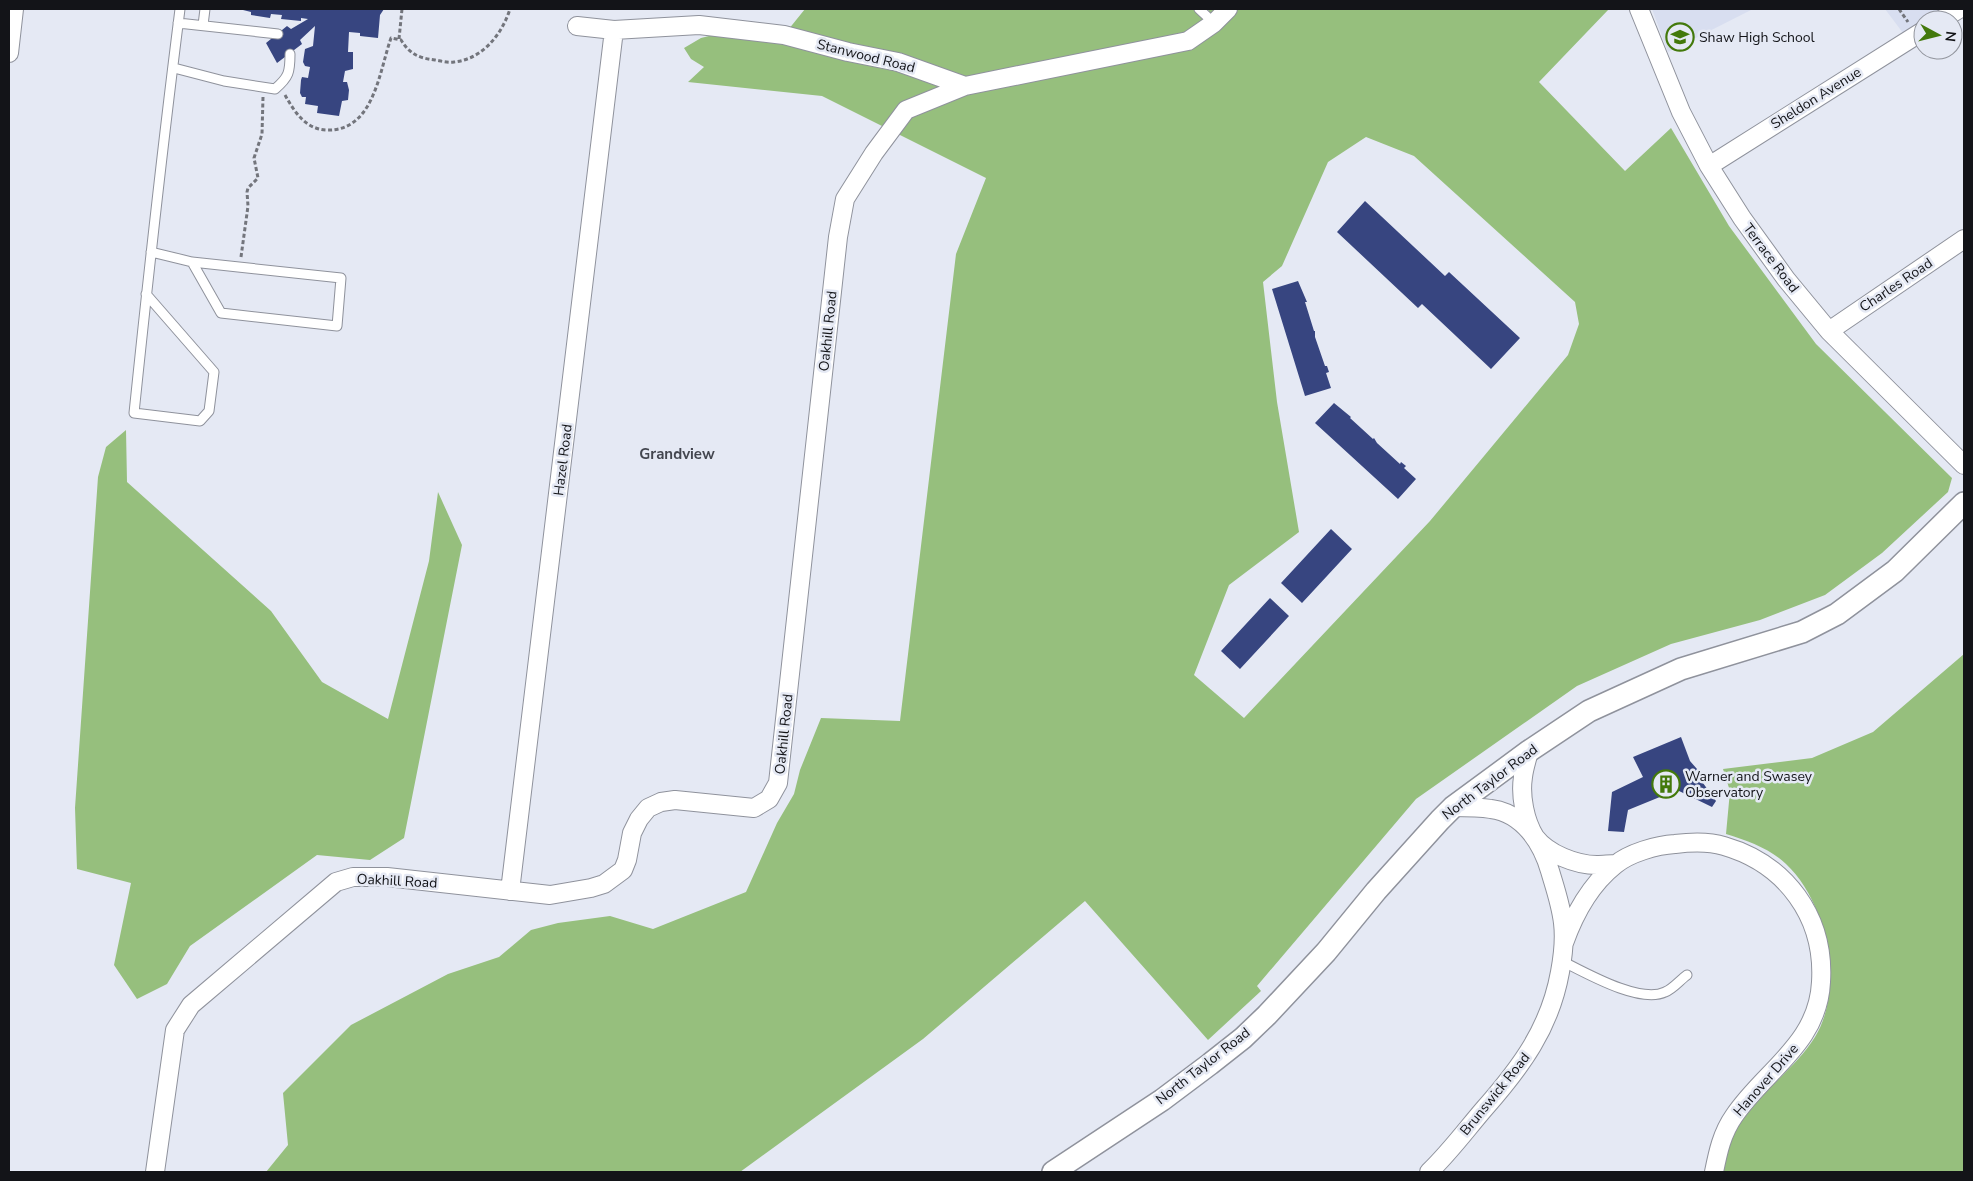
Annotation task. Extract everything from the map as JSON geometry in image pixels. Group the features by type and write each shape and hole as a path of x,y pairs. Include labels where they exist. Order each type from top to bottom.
{"street":[{"path":"9,52 14,9"},
{"path":"965,86 1188,41 1214,23 1228,9"},
{"name":"Terrace Road","path":"1639,9 1681,112 1709,166 1742,218 1786,279 1829,331 1964,464"},
{"name":"Stanwood Road","path":"577,26 614,30 698,25 784,34 848,52 898,62 965,86"},
{"name":"Hazel Road","path":"510,891 614,30"},
{"name":"Sheldon Avenue","path":"1709,166 1913,30"},
{"name":"Oakhill Road","path":"155,1172 175,1030 191,1005 336,882 354,876 387,878 550,895 604,884 623,870 627,860 632,833 639,819 648,808 661,802 675,800 754,808 770,799 778,784 837,247 845,199 874,153 906,110 965,86"},
{"name":"Charles Road","path":"1829,331 1964,239"},
{"name":"North Taylor Road","path":"1053,1172 1162,1100 1243,1038 1326,952 1376,891 1453,807 1529,751 1589,711 1682,669 1802,632 1837,614 1895,571 1964,503"},
{"name":"Hanover Drive","path":"1529,751 1523,779 1523,798 1526,814 1536,837 1555,853 1574,861 1596,866 1616,864"},
{"name":"Brunswick Road","path":"1433,1170 1506,1084 1535,1043 1550,1012 1557,988 1564,944 1560,903 1549,866 1536,837 1520,821 1509,814 1493,809 1453,807"},
{"name":"Hanover Drive","path":"1564,944 1571,924 1582,905 1605,874 1616,864 1646,850 1668,844 1705,843 1723,845 1752,856 1770,867 1782,878 1806,910 1815,934 1821,962 1821,984 1814,1018 1796,1047 1748,1098 1733,1117 1719,1145 1714,1172"}],"lane":[{"path":"146,294 214,372 209,411 200,421 134,413 146,294 180,9"},
{"path":"203,25 205,9"},
{"path":"1199,9 1214,23"},
{"path":"178,23 278,34"},
{"path":"174,68 224,81 275,89 290,71 290,54"},
{"path":"151,252 192,262 341,278 337,326 221,313 192,262"},
{"path":"1562,961 1623,990 1644,994 1655,995 1666,992 1687,975"}],"path":[{"path":"398,39 402,9"},
{"path":"283,92 292,108 307,125 325,130 341,129 361,117 367,108 391,38 401,40 408,51 418,58 454,62 476,54 495,39 501,31 510,9"},
{"path":"1899,9 1913,25"},
{"path":"239,267 248,206 247,192 248,188 258,178 254,158 262,134 262,104 265,88"}],"shaded area":[{"name":"Shaw High School","path":"1652,9 1753,9 1668,52"},
{"path":"1885,9 1944,9 1913,10 1913,27 1903,33"}],"green space":[{"path":"805,9 1195,9 1213,21 1208,9 1609,9 1539,82 1625,171 1671,128 1729,226 1816,344 1952,478 1948,492 1882,553 1825,595 1760,620 1671,644 1577,686 1416,799 1257,986 1261,991 1208,1040 1085,901 923,1039 740,1172 266,1172 288,1145 283,1093 351,1025 448,974 499,957 531,930 558,923 610,916 653,929 746,892 777,823 794,794 800,770 821,718 900,721 956,254 986,178 822,96 688,82 704,67 691,59 684,48 701,38 713,35 784,35","holes":["1366,137 1414,156 1575,302 1579,324 1568,355 1430,521 1244,718 1194,675 1229,585 1299,532 1277,402 1263,282 1282,266 1328,162"]},
{"path":"126,430 127,482 271,611 322,682 388,719 429,561 438,492 462,545 404,838 370,860 317,855 190,946 167,984 137,999 114,965 131,883 77,869 75,808 98,477 106,447"},
{"path":"1964,654 1964,1172 1723,1172 1731,1139 1739,1124 1759,1098 1795,1063 1815,1037 1824,1017 1829,995 1830,971 1827,946 1821,923 1812,900 1800,880 1786,864 1765,849 1726,834 1730,791 1723,769 1812,758 1873,732"}],"building":[{"path":"239,9 384,9 380,15 378,38 360,36 360,33 349,32 348,52 353,52 353,69 345,71 343,82 347,82 349,90 348,100 342,101 339,116 317,113 318,106 305,104 306,97 302,97 300,93 302,77 308,78 310,67 305,66 303,62 305,49 313,46 315,26 300,40 302,44 277,63 266,43 287,26 291,29 308,19 301,18 301,21 281,19 282,15 271,14 270,18 251,15 251,12"},
{"path":"1365,201 1445,276 1449,272 1520,338 1491,369 1422,304 1418,308 1337,232"},
{"path":"1298,281 1307,302 1305,302 1315,331 1315,337 1329,372 1326,373 1331,388 1305,396 1272,289"},
{"path":"1334,403 1400,464 1401,462 1406,466 1404,468 1416,479 1398,499 1315,423"},
{"path":"1331,529 1352,549 1302,603 1281,583"},
{"path":"1270,598 1289,616 1240,669 1221,651"},
{"name":"Warner and Swasey Observatory","path":"1681,737 1690,761 1697,769 1695,772 1716,801 1712,807 1677,790 1628,810 1624,832 1608,831 1612,792 1643,777 1633,757"}],"place":[{"name":"Shaw High School","path":"1680,37"},
{"name":"Warner and Swasey Observatory","path":"1666,784"}],"district":[{"name":"Grandview","path":"677,454"}]}
